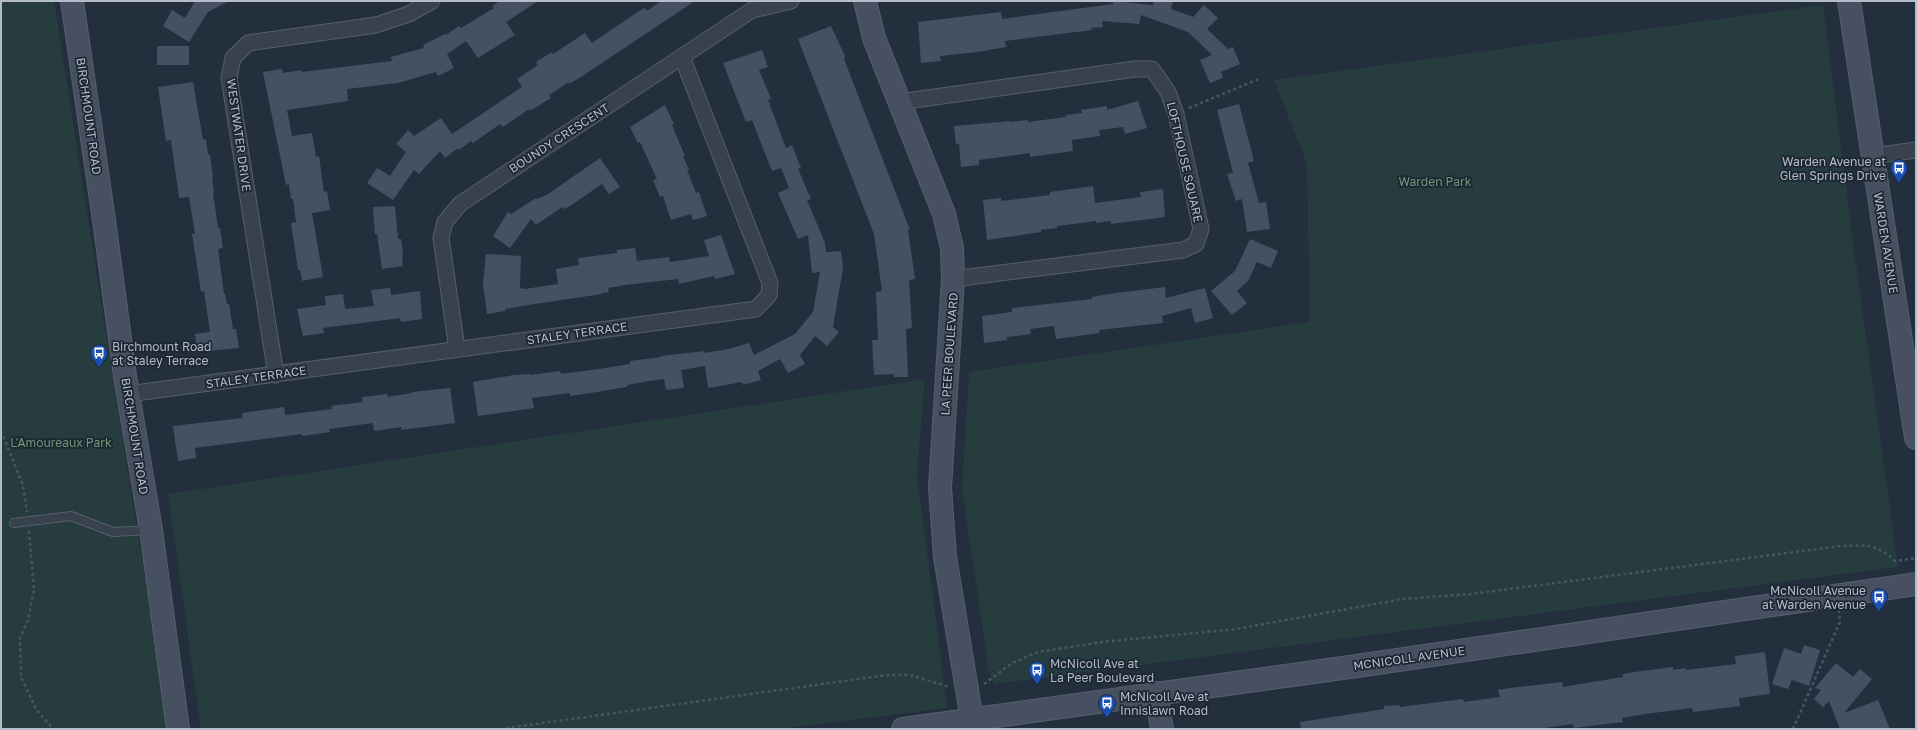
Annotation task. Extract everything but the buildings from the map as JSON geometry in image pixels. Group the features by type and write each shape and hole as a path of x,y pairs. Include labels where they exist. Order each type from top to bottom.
{"main road":[{"name":"BIRCHMOUNT ROAD","path":"72,1 128,394 150,530 178,729"},
{"name":"LA PEER BOULEVARD","path":"865,1 874,38 944,214 952,248 953,280 940,488 945,557 972,720"},
{"name":"WARDEN AVENUE","path":"1849,1 1916,438"},
{"name":"MCNICOLL AVENUE","path":"902,729 1916,584"},
{"path":"1156,693 1162,729"}],"street":[{"name":"WESTWATER DRIVE","path":"276,375 229,78 233,58 248,43 376,25 409,14 432,1"},
{"name":"BOUNDY CRESCENT","path":"457,349 441,238 445,222 460,204 752,10 791,1"},
{"name":"STALEY TERRACE","path":"128,394 756,309 769,295 770,283 682,57"},
{"name":"LOFTHOUSE SQUARE","path":"899,102 1135,69 1152,69 1168,92 1176,114 1200,230 1196,244 1183,250 953,280"},
{"path":"1873,156 1916,150"}],"lane":[{"path":"14,522 71,516 113,532 150,530"}],"path":[{"path":"1176,114 1259,79"},
{"path":"986,683 1012,663 1038,652 1102,642 1236,628 1403,599 1470,594 1841,546 1870,545 1888,554 1895,561 1916,558"},
{"path":"28,620 20,638 21,677 36,709 53,729"},
{"path":"1793,729 1840,622"},
{"path":"500,729 887,675 910,675 951,687"}],"green space":[{"name":"L'Amoureaux Park","path":"1,1 54,1 132,499 171,729 1,729"},
{"name":"Warden Park","path":"1823,5 1853,242 1898,567 994,684 989,672 962,489 969,372 1310,322 1307,164 1274,80"},
{"path":"925,379 917,474 947,708 779,729 201,729 168,494"}],"place":[{"name":"Warden Avenue at Glen Springs Drive","path":"1899,183"},
{"name":"Birchmount Road at Staley Terrace","path":"99,368"},
{"name":"McNicoll Avenue at Warden Avenue","path":"1879,612"},
{"name":"McNicoll Ave at La Peer Boulevard","path":"1037,685"},
{"name":"McNicoll Ave at Innislawn Road","path":"1107,718"}]}
